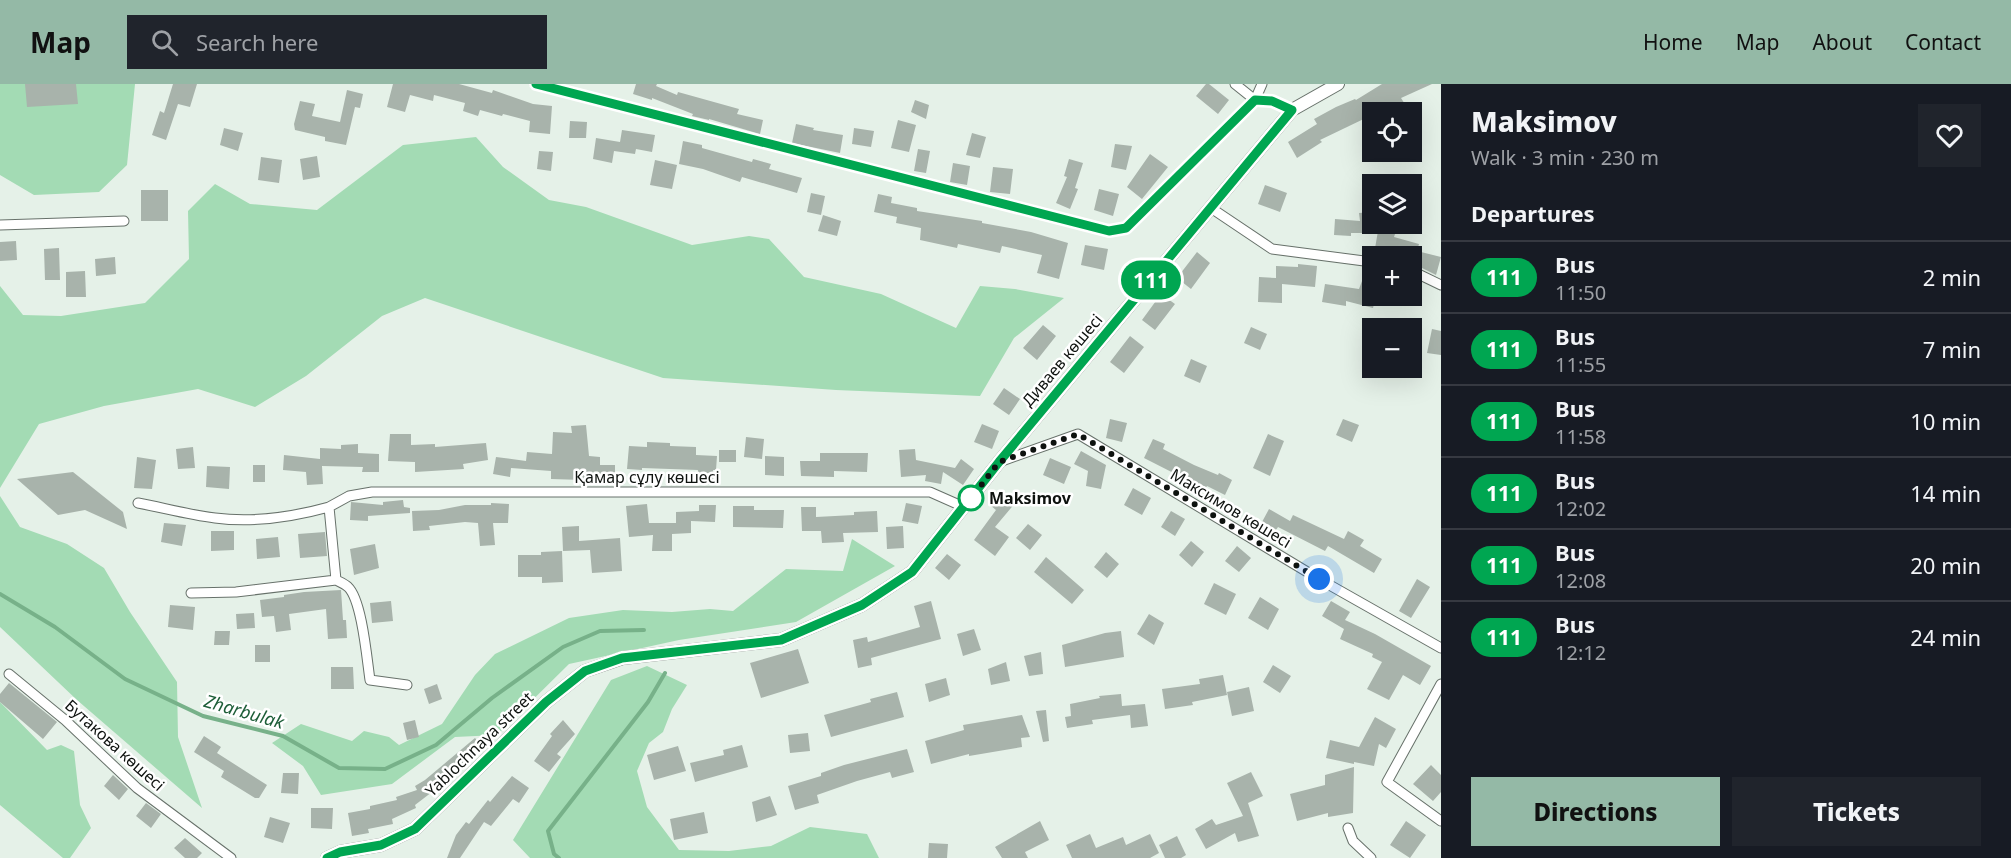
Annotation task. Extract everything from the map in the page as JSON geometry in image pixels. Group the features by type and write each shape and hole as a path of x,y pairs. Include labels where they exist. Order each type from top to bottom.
{"street":[{"path":"536,84 1109,231 1126,228 1255,100 1262,84"},
{"path":"1235,84 1255,100 1272,101 1292,110"},
{"name":"Диваев көшесі","path":"828,620 862,605 912,572 999,462 1292,110 1338,84"},
{"path":"1211,208 1272,249 1362,261"},
{"path":"0,225 124,221"},
{"path":"1422,276 1441,285"},
{"name":"Максимов көшесі","path":"999,462 1078,434 1319,579 1441,648"},
{"name":"Қамар сұлу көшесі","path":"138,503 228,519 263,519 303,514 329,507 349,496 372,492 930,492 964,507"},
{"path":"329,507 336,580"},
{"path":"191,593 236,592 336,580 348,586 359,610 370,680 407,685"},
{"name":"Yablochnaya street","path":"327,858 340,852 381,845 415,829 546,702 585,671 622,658 781,640 828,620"},
{"name":"Бутакова көшесі","path":"9,674 65,720 137,788 231,858"},
{"path":"1441,684 1387,782 1441,821"},
{"path":"1348,828 1353,841 1371,858"}],"green space":[{"path":"0,84 135,84 127,165 99,192 34,195 0,175"},
{"path":"476,137 503,167 549,200 586,207 692,245 749,236 769,239 804,277 881,294 956,328 980,286 1015,289 1064,298 1014,338 980,396 836,390 663,378 425,298 382,316 306,376 255,407 198,389 104,406 39,424 0,488 0,286 23,315 61,316 145,303 189,259 188,211 215,184 250,204 317,210 403,145"},
{"path":"0,496 20,527 67,544 104,568 130,612 177,682 178,737 202,808 77,700 0,627"},
{"path":"852,539 895,566 796,622 679,640 569,664 497,735 455,737 392,784 321,795 303,766 272,743 301,724 352,741 364,731 389,737 399,745 442,724 475,675 495,654 569,618 623,610 733,611 786,569 843,571"},
{"path":"647,666 687,685 672,709 663,732 649,743 637,771 647,807 679,850 729,851 771,846 810,827 867,834 879,858 530,858 513,840 611,680"},
{"path":"0,702 47,750 61,745 74,751 80,805 91,828 70,858 63,858 0,805"}],"building":[{"path":"25,84 76,84 78,104 27,107"},
{"path":"173,84 197,84 190,107 178,104 166,140 152,135 160,111 164,113"},
{"path":"393,84 459,84 492,93 493,90 533,104 552,106 550,134 529,132 530,121 480,110 478,116 463,111 465,103 434,95 433,101 410,95 405,112 387,107"},
{"path":"636,84 657,84 656,86 677,95 678,92 739,109 737,114 763,120 760,134 692,116 693,114 652,98 652,100 633,94"},
{"path":"1206,84 1229,100 1218,114 1196,96"},
{"path":"1382,84 1432,84 1401,98 1404,102 1362,102 1362,120 1320,140 1322,142 1297,158 1288,142 1317,124 1314,119 1336,107 1356,100"},
{"path":"347,90 363,94 360,108 355,107 346,145 325,141 325,137 295,130 294,124 300,101 315,104 312,116 340,122"},
{"path":"915,100 929,105 926,119 911,112"},
{"path":"898,120 916,125 909,152 891,148"},
{"path":"570,121 587,122 586,138 569,138"},
{"path":"796,124 814,128 813,130 843,135 840,153 792,143"},
{"path":"224,128 243,133 238,151 220,145"},
{"path":"854,128 874,131 871,147 852,144"},
{"path":"622,130 655,135 652,152 636,149 635,154 614,151 612,163 593,159 596,138 620,142"},
{"path":"972,133 986,137 980,158 966,155"},
{"path":"683,141 752,162 753,159 771,164 769,169 802,178 797,193 742,177 740,182 703,169 679,164"},
{"path":"1115,144 1132,146 1126,170 1111,167"},
{"path":"918,149 930,151 926,173 914,171"},
{"path":"539,151 553,152 551,171 537,169"},
{"path":"1150,154 1168,167 1142,199 1127,187"},
{"path":"317,156 320,177 303,180 300,159"},
{"path":"261,157 282,160 279,183 258,180"},
{"path":"1069,159 1083,163 1075,188 1078,189 1070,209 1056,203 1067,177 1064,176"},
{"path":"655,160 677,165 672,189 650,185"},
{"path":"953,163 970,166 967,185 950,182"},
{"path":"993,167 1013,169 1010,194 990,192"},
{"path":"1265,185 1287,193 1280,212 1258,204"},
{"path":"1099,189 1119,194 1113,216 1094,210"},
{"path":"141,190 168,190 168,221 141,221"},
{"path":"811,193 825,196 821,215 807,212"},
{"path":"878,194 892,197 891,203 917,208 917,211 982,221 982,223 1031,232 1068,243 1059,279 1037,273 1042,255 1002,246 1000,253 958,244 957,248 920,240 921,228 896,223 897,217 874,212"},
{"path":"1359,213 1362,213 1362,233 1351,233 1351,236 1334,235 1335,219 1360,221"},
{"path":"823,215 841,221 837,236 818,231"},
{"path":"1377,234 1395,234 1394,237 1419,244 1418,246 1375,246"},
{"path":"16,241 17,260 0,261 0,242"},
{"path":"1085,245 1108,249 1104,270 1081,265"},
{"path":"59,248 60,280 45,280 44,249"},
{"path":"1197,252 1210,263 1191,289 1177,278"},
{"path":"1422,252 1441,257 1436,275 1422,268"},
{"path":"115,257 116,274 96,276 95,259"},
{"path":"1298,264 1317,266 1315,287 1282,284 1282,303 1258,302 1259,277 1276,278 1276,266 1298,267"},
{"path":"85,271 86,297 66,297 66,272"},
{"path":"1362,281 1362,305 1346,301 1346,306 1322,302 1325,284 1359,289"},
{"path":"1161,294 1175,304 1155,330 1142,320"},
{"path":"1043,325 1056,336 1037,360 1023,348"},
{"path":"1251,327 1267,334 1260,350 1244,343"},
{"path":"1432,329 1441,331 1441,355 1427,353"},
{"path":"1130,336 1144,347 1124,373 1110,362"},
{"path":"1191,359 1207,366 1200,383 1184,376"},
{"path":"1004,388 1020,399 1009,415 993,404"},
{"path":"1110,419 1127,423 1122,442 1106,438"},
{"path":"1343,419 1359,425 1352,442 1336,435"},
{"path":"982,424 999,431 992,449 974,442"},
{"path":"586,425 589,456 600,457 600,465 615,465 615,481 551,479 551,471 511,468 510,477 493,474 496,457 526,461 527,452 552,454 553,432 572,433 571,426"},
{"path":"390,434 411,434 411,445 435,444 435,447 486,443 488,460 463,464 464,469 415,472 415,462 388,461"},
{"path":"1268,434 1284,441 1270,476 1253,468"},
{"path":"746,437 764,439 762,459 744,457"},
{"path":"1153,439 1165,444 1163,449 1194,465 1232,480 1225,495 1207,486 1205,489 1144,458"},
{"path":"647,442 696,447 696,455 717,456 716,470 713,470 713,482 697,482 698,470 627,469 629,446 647,447"},
{"path":"358,444 358,453 379,454 379,472 362,472 363,467 322,466 323,484 307,485 306,472 283,470 284,455 320,459 320,448 341,449 341,445"},
{"path":"193,447 195,468 178,469 176,449"},
{"path":"915,449 916,460 955,468 961,459 974,469 963,485 943,472 941,484 925,481 926,475 901,477 899,450"},
{"path":"719,450 736,450 736,462 719,462"},
{"path":"1081,451 1106,465 1101,489 1086,486 1088,471 1074,464"},
{"path":"820,453 868,453 867,472 834,471 834,477 801,476 800,461 820,461"},
{"path":"765,456 784,457 784,476 765,475"},
{"path":"137,457 156,460 152,489 134,488"},
{"path":"1050,458 1071,467 1064,484 1043,475"},
{"path":"253,465 265,465 265,482 253,482"},
{"path":"207,466 230,467 229,489 206,487"},
{"path":"73,472 123,512 127,529 85,510 58,515 17,479"},
{"path":"1133,488 1151,498 1142,515 1124,505"},
{"path":"1002,491 1016,502 995,527 1009,537 995,556 974,540 996,510 990,505"},
{"path":"403,500 404,507 410,508 410,513 368,516 368,521 350,520 351,502 383,505 383,502"},
{"path":"491,503 509,504 508,523 493,523 495,545 480,546 478,523 429,526 430,530 413,531 412,511 439,510 465,505 491,505"},
{"path":"906,503 922,506 918,524 902,521"},
{"path":"647,504 649,523 676,523 676,512 699,511 699,505 716,505 715,522 691,521 691,533 672,534 672,551 652,551 653,535 629,537 626,506"},
{"path":"733,506 754,506 754,510 784,510 783,528 733,527"},
{"path":"801,507 816,507 816,517 877,511 878,532 843,533 844,542 822,543 821,531 802,531"},
{"path":"1269,509 1290,521 1293,515 1344,539 1348,531 1364,540 1360,546 1382,559 1374,573 1328,546 1325,551 1278,527 1276,530 1262,522"},
{"path":"1171,511 1185,519 1175,536 1161,527"},
{"path":"164,523 186,525 182,546 161,542"},
{"path":"1028,524 1042,535 1030,550 1016,538"},
{"path":"579,526 579,541 620,538 622,571 592,573 590,550 563,551 562,527"},
{"path":"903,526 904,548 887,549 886,527"},
{"path":"211,531 234,531 234,550 211,551"},
{"path":"325,532 327,556 300,558 298,534"},
{"path":"278,537 280,557 257,559 256,539"},
{"path":"1191,541 1204,552 1192,567 1179,555"},
{"path":"375,544 379,568 354,575 350,549"},
{"path":"1237,546 1251,558 1239,572 1225,561"},
{"path":"562,551 563,582 542,583 542,577 518,577 518,555 541,555 541,552"},
{"path":"1106,552 1119,564 1107,578 1094,567"},
{"path":"947,554 961,565 949,580 935,568"},
{"path":"1046,557 1084,590 1072,604 1034,572"},
{"path":"1417,579 1430,587 1411,618 1399,611"},
{"path":"1214,583 1236,594 1226,615 1204,604"},
{"path":"341,590 347,638 328,639 326,609 289,614 291,630 276,632 274,616 262,617 260,600 304,592"},
{"path":"1260,597 1279,609 1268,630 1248,618"},
{"path":"391,601 393,621 372,623 370,603"},
{"path":"931,601 941,639 871,658 872,665 858,668 853,640 867,637 868,642 920,627 914,606"},
{"path":"1331,601 1350,612 1345,620 1375,634 1431,666 1420,685 1403,675 1389,700 1367,689 1382,662 1372,657 1373,654 1340,639 1344,629 1322,616"},
{"path":"170,605 195,607 193,630 168,627"},
{"path":"254,613 255,628 237,629 236,614"},
{"path":"1149,614 1164,623 1154,645 1137,634"},
{"path":"974,629 981,650 963,656 957,634"},
{"path":"215,631 230,631 229,645 214,645"},
{"path":"1121,631 1124,657 1065,667 1062,645"},
{"path":"255,645 270,645 270,662 255,662"},
{"path":"798,649 809,683 761,698 750,663"},
{"path":"1041,652 1043,674 1029,676 1024,656"},
{"path":"1006,662 1010,681 991,685 988,669"},
{"path":"1273,665 1291,676 1280,693 1263,682"},
{"path":"331,667 353,667 354,689 331,689"},
{"path":"1223,675 1227,695 1192,702 1193,705 1165,709 1162,689 1200,684 1199,679"},
{"path":"946,678 950,695 929,702 925,684"},
{"path":"9,683 57,722 43,739 0,702 0,694"},
{"path":"437,684 442,699 429,704 424,689"},
{"path":"1249,687 1254,711 1232,716 1227,692"},
{"path":"897,692 904,717 831,737 824,715"},
{"path":"1121,694 1122,706 1145,704 1148,726 1131,728 1130,715 1092,720 1093,724 1067,728 1065,717 1071,716 1070,704 1100,698 1099,696"},
{"path":"1046,710 1049,741 1043,742 1036,711"},
{"path":"1022,715 1030,737 1021,738 1022,747 969,756 969,754 931,764 925,741 964,730 963,725"},
{"path":"1375,717 1396,729 1386,748 1379,744 1374,766 1326,758 1330,740 1359,747"},
{"path":"415,720 419,737 407,740 403,723"},
{"path":"563,720 575,734 557,754 561,757 549,772 534,761 552,736 550,734"},
{"path":"808,733 810,751 790,753 788,735"},
{"path":"204,736 221,747 217,753 267,785 259,798 255,798 221,777 224,771 194,752"},
{"path":"475,738 483,748 465,760 466,762 449,779 415,805 416,808 392,819 393,824 368,829 369,833 352,836 348,813 397,800 396,797 417,790 415,786"},
{"path":"742,745 748,767 695,782 690,763 724,755 723,750"},
{"path":"678,746 686,771 654,780 647,755"},
{"path":"907,749 914,772 892,778 890,772 857,781 817,795 819,803 795,810 788,786 821,776 821,773 844,765"},
{"path":"1431,765 1441,775 1441,792 1433,801 1413,784"},
{"path":"1354,767 1353,813 1328,817 1328,813 1297,821 1290,794 1325,785 1325,775"},
{"path":"1251,772 1263,796 1248,803 1259,836 1238,842 1235,833 1206,849 1195,829 1212,819 1216,825 1243,816 1227,783"},
{"path":"283,773 299,773 298,794 281,793"},
{"path":"113,775 128,789 119,800 104,786"},
{"path":"512,776 529,788 519,803 513,799 491,826 484,822 460,858 447,858 456,835 466,822 469,824 488,800 490,802"},
{"path":"770,796 777,815 756,822 752,802"},
{"path":"146,803 161,814 151,828 136,816"},
{"path":"311,808 333,808 332,829 311,828"},
{"path":"704,812 708,833 674,840 670,819"},
{"path":"270,817 290,823 283,843 264,837"},
{"path":"1040,821 1049,840 1025,852 1028,858 1002,858 995,847"},
{"path":"1406,821 1426,835 1410,858 1390,845"},
{"path":"1090,834 1096,848 1123,837 1126,845 1150,834 1159,853 1150,858 1072,858 1066,845"},
{"path":"1177,836 1186,855 1181,858 1165,858 1159,845"},
{"path":"185,838 202,853 197,858 185,858 174,848"},
{"path":"929,843 948,844 947,858 928,858"}],"waterway":[{"name":"Zharbulak","path":"0,594 55,627 125,679 203,716 283,736 339,768 385,769 436,745 492,698 563,647 600,631 644,630"},
{"name":"Zharbulak","path":"559,858 554,854 548,831 648,702 665,673"}],"bus line":[{"name":"111","path":"327,858 340,852 381,845 415,829 546,702 585,671 622,658 781,640 862,605 912,572 999,462 1292,110 1272,101 1255,100 1126,228 1109,231 536,84"}],"place":[{"name":"Maksimov","path":"971,498"}],"route":[{"path":"971,498 970,500 999,462 1078,434 1319,579"}]}
